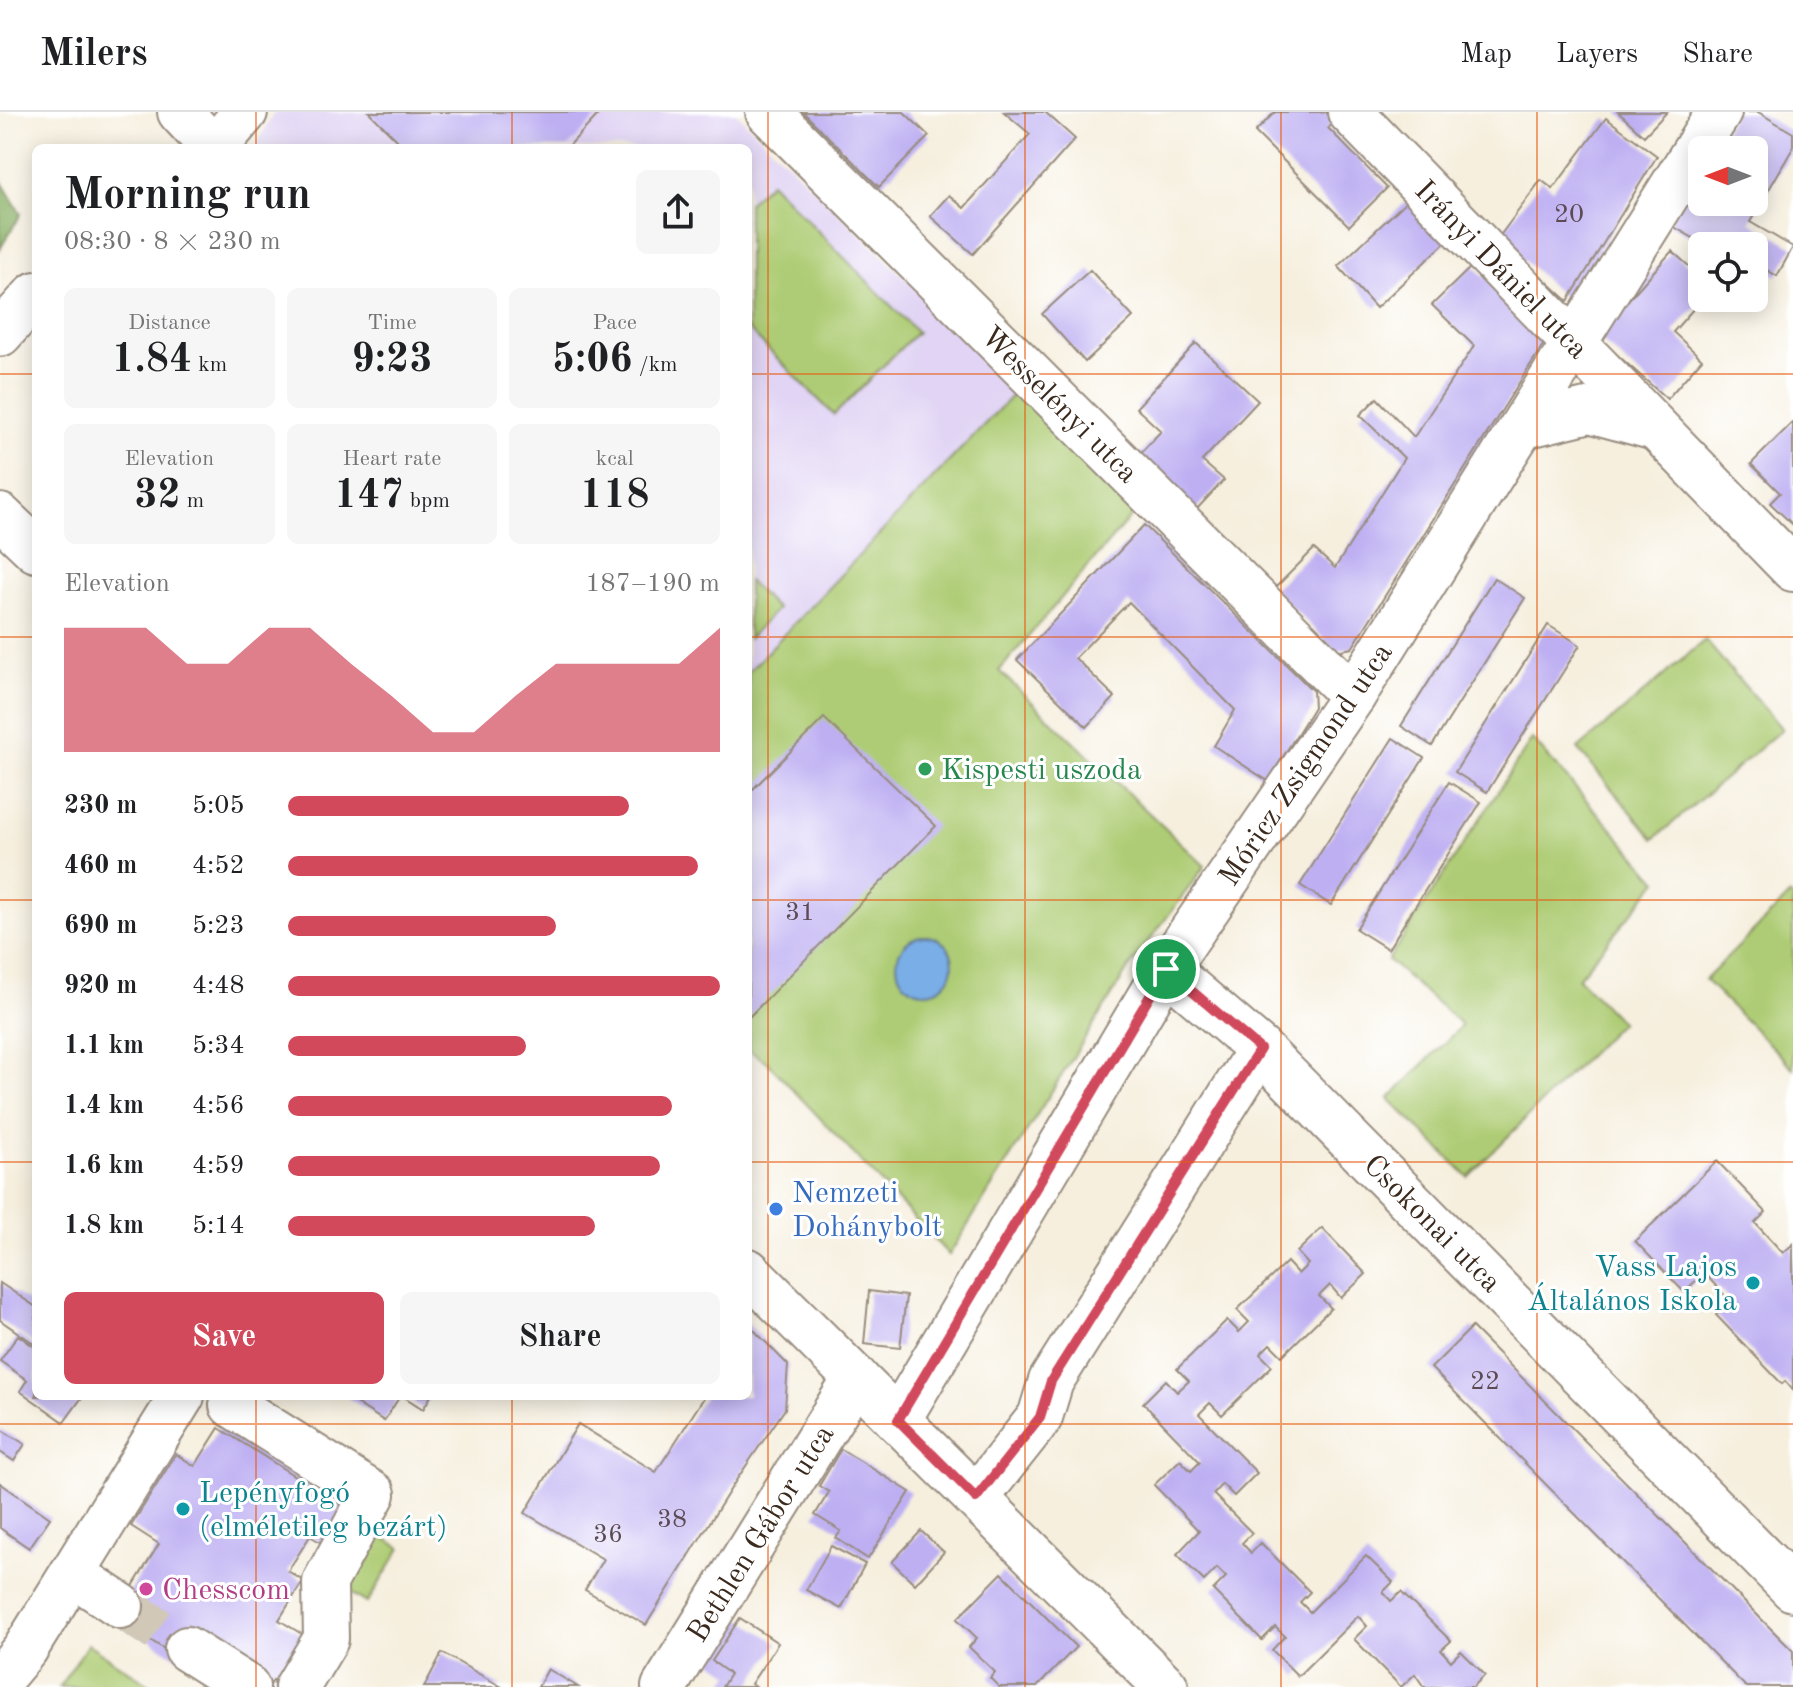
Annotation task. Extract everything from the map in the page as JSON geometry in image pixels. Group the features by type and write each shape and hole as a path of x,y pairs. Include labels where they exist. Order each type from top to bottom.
{"street":[{"path":"180,112 210,144"},
{"path":"217,144 245,112"},
{"name":"Wesselényi utca","path":"768,112 1353,696"},
{"name":"Irányi Dániel utca","path":"1350,112 1652,427 1793,569"},
{"name":"Móricz Zsigmond utca","path":"898,1420 1166,969 1353,696 1719,112"},
{"path":"0,334 32,298"},
{"name":"Irányi Dániel utca","path":"1525,426 1590,410 1652,427"},
{"path":"0,516 32,546"},
{"name":"Csokonai utca","path":"1166,969 1260,1049 1793,1589"},
{"path":"976,1498 1040,1417 1051,1381 1260,1049"},
{"path":"752,1275 976,1498 1146,1679"},
{"name":"Bethlen Gábor utca","path":"664,1687 856,1378"},
{"path":"0,1679 26,1648 180,1400"},
{"path":"232,1405 373,1494 325,1582 326,1639 297,1687"},
{"path":"73,1574 121,1606"},
{"path":"187,1649 247,1687"}],"shaded area":[{"path":"274,112 735,112 954,326 1022,385 752,668 752,144 257,144"}],"green space":[{"path":"0,179 21,214 0,249"},
{"path":"770,182 917,332 834,415 752,333 752,199"},
{"name":"Kispesti uszoda","path":"1022,385 1144,501 999,671 1205,866 1129,968 949,1255 767,1062 752,1053 752,668"},
{"path":"752,585 777,609 752,635"},
{"path":"1705,640 1782,729 1654,839 1578,749"},
{"path":"1532,739 1658,881 1578,978 1621,1022 1468,1177 1389,1099 1462,1025 1388,960"},
{"path":"1790,895 1793,898 1793,1068 1705,980"},
{"path":"369,1528 401,1548 367,1603 335,1583"},
{"path":"88,1644 153,1687 59,1687"}],"water":[{"path":"925,936 945,944 953,964 945,984 925,992 905,984 897,964 905,944"}],"building":[{"path":"369,112 592,112 597,116 571,144 401,144"},
{"path":"803,112 904,112 929,136 879,187"},
{"path":"1004,112 1045,112 1075,139 973,254 930,216 949,195 964,208 1030,134"},
{"path":"1275,112 1334,112 1339,117 1328,128 1387,188 1349,226 1255,132"},
{"path":"1618,112 1667,112 1644,136"},
{"path":"1735,112 1758,112 1793,133 1793,148 1768,191 1768,136 1721,136"},
{"path":"1606,118 1657,156 1568,301 1499,237 1541,180 1553,189"},
{"path":"1688,192 1688,216 1753,216 1750,222 1767,232 1688,232 1688,235 1669,224"},
{"path":"1408,200 1447,241 1376,308 1338,266"},
{"path":"1768,232 1793,247 1777,276 1768,271"},
{"path":"1672,251 1688,265 1688,312 1691,312 1673,332 1702,359 1667,399 1596,336"},
{"path":"1473,265 1543,334 1543,345 1352,648 1336,651 1274,589 1314,549 1335,568 1404,458 1360,415 1377,398 1414,437 1474,346 1432,305"},
{"path":"1090,270 1133,317 1085,362 1042,314"},
{"path":"1196,343 1258,401 1202,461 1224,480 1194,512 1136,458 1161,431 1136,408"},
{"path":"1793,422 1793,525 1770,503 1780,493 1751,464"},
{"path":"1144,525 1313,691 1314,707 1268,781 1214,746 1235,710 1129,602 1075,658 1115,697 1087,727 1017,660"},
{"path":"1494,578 1525,598 1432,746 1401,726"},
{"path":"1548,625 1580,645 1487,792 1455,772"},
{"name":"Kispesti uszoda","path":"824,718 936,826 752,1014 752,790"},
{"path":"1393,738 1424,758 1331,905 1300,885"},
{"path":"1449,782 1481,802 1388,949 1356,929"},
{"name":"Vass Lajos Általános Iskola","path":"1717,1161 1766,1212 1755,1223 1783,1253 1793,1244 1793,1390 1785,1381 1782,1384 1716,1315 1730,1301 1704,1273 1684,1292 1635,1241"},
{"path":"1322,1228 1366,1274 1341,1298 1330,1285 1319,1296 1331,1308 1282,1356 1270,1344 1260,1354 1272,1366 1222,1415 1210,1403 1199,1414 1257,1473 1234,1496 1222,1484 1213,1494 1252,1533 1242,1543 1251,1553 1261,1543 1310,1592 1300,1602 1310,1612 1366,1556 1393,1582 1383,1592 1391,1601 1401,1592 1451,1641 1441,1650 1451,1661 1461,1651 1485,1675 1473,1687 1424,1687 1415,1674 1401,1687 1354,1639 1367,1626 1358,1616 1298,1676 1272,1650 1285,1636 1275,1627 1262,1640 1213,1590 1226,1577 1217,1568 1204,1581 1177,1554 1199,1531 1154,1485 1180,1460 1191,1471 1200,1462 1143,1403 1166,1380 1177,1392 1189,1381 1177,1369 1227,1320 1239,1332 1249,1322 1237,1310 1287,1262 1298,1274 1308,1264 1297,1252"},
{"path":"0,1283 32,1304 32,1342 0,1320"},
{"path":"869,1291 906,1296 900,1348 864,1344"},
{"path":"1472,1327 1793,1651 1793,1687 1746,1687 1431,1368"},
{"path":"752,1328 788,1365 785,1409 735,1482 646,1625 585,1590 603,1559 525,1513 578,1424 656,1472 702,1400 752,1400"},
{"path":"18,1335 32,1345 32,1399 20,1391 27,1380 0,1361"},
{"path":"33,1400 80,1400 64,1422"},
{"path":"351,1400 397,1400 384,1421"},
{"path":"409,1400 429,1400 423,1409"},
{"path":"219,1428 347,1509 325,1545 310,1536 288,1571 303,1581 279,1620 310,1639 281,1685 273,1680 269,1687 180,1659 114,1617 159,1544 131,1526 176,1454 195,1466"},
{"path":"0,1429 25,1444 14,1461 0,1452"},
{"path":"841,1449 910,1492 868,1559 836,1538 841,1531 815,1515 829,1492 819,1486"},
{"path":"0,1483 50,1518 29,1548 0,1528"},
{"path":"921,1531 944,1552 915,1584 892,1562"},
{"path":"831,1546 865,1564 841,1609 806,1590"},
{"path":"1002,1573 1076,1647 1037,1687 999,1687 990,1678 995,1672 969,1647 977,1638 957,1619"},
{"path":"740,1618 778,1643 751,1684 756,1687 722,1687 730,1674 712,1661"},
{"path":"442,1653 502,1687 424,1687"},
{"path":"548,1669 578,1687 538,1687"}],"tunnel":[{"path":"121,1606 187,1649"}],"place":[{"name":"Kispesti uszoda","path":"925,769"},
{"name":"Nemzeti Dohánybolt","path":"776,1209"},
{"name":"Vass Lajos Általános Iskola","path":"1753,1283"},
{"name":"Lepényfogó (elméletileg bezárt)","path":"183,1509"},
{"name":"Chesscom","path":"146,1589"}],"route":[{"path":"1166,969 1260,1049 1051,1381 1040,1417 976,1498 898,1420 1166,969"}]}
